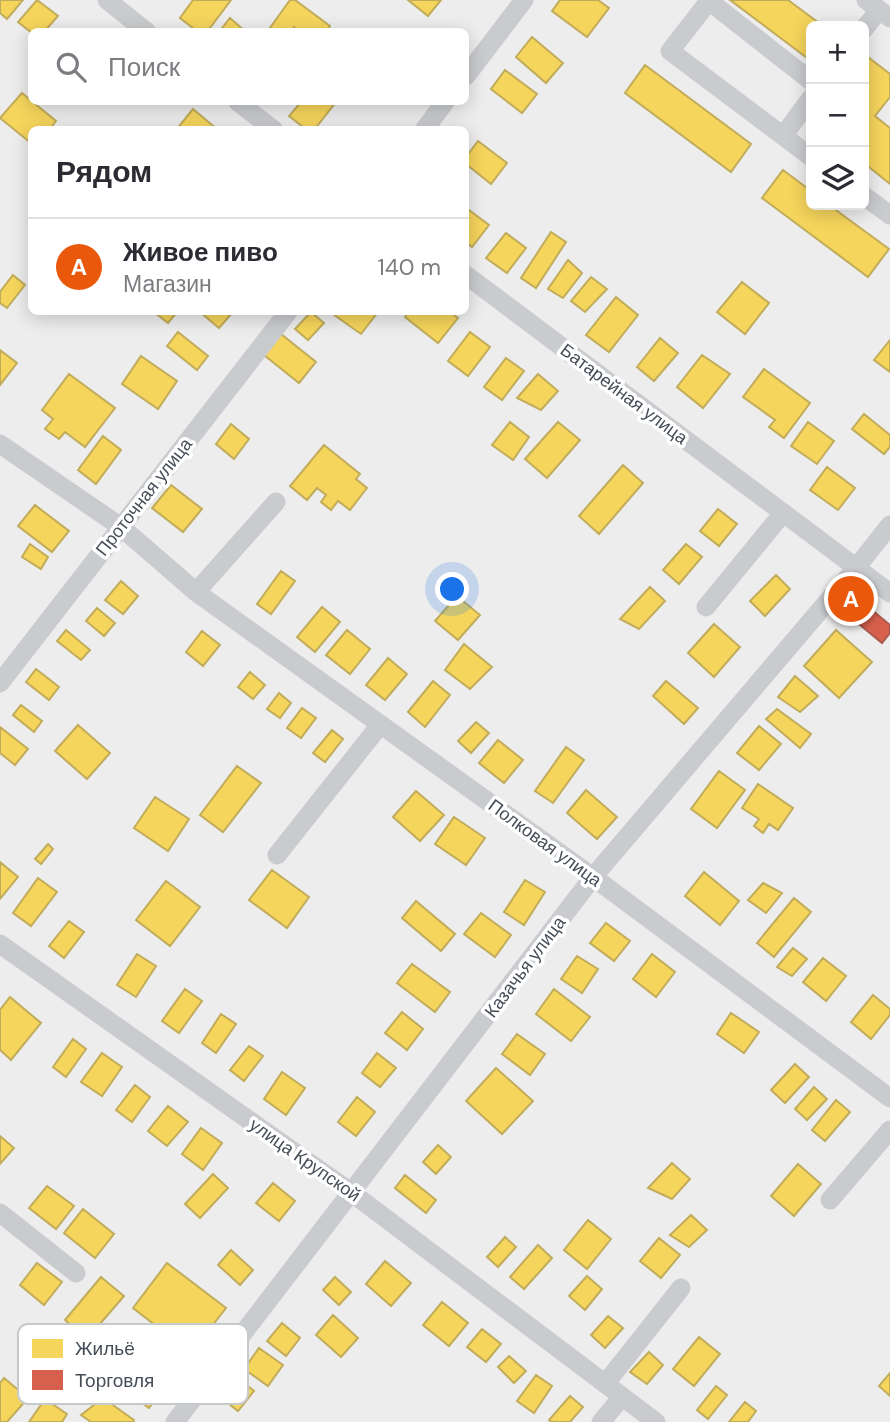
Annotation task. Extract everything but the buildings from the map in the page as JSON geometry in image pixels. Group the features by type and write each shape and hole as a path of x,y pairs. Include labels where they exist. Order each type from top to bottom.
{"street":[{"path":"107,0 142,28"},
{"path":"469,72 524,0"},
{"path":"806,77 708,0 670,51 806,153"},
{"path":"242,105 269,126"},
{"path":"427,126 443,105"},
{"path":"783,136 806,105"},
{"path":"869,200 890,215"},
{"name":"Батарейная улица","path":"469,277 890,593"},
{"name":"Проточная улица","path":"0,682 286,315"},
{"name":"Полковая улица","path":"0,444 121,527 196,593 593,877 890,1098"},
{"path":"196,593 276,502"},
{"path":"706,607 783,513"},
{"name":"Казачья улица","path":"248,1328 593,877 890,525"},
{"path":"277,855 380,725"},
{"name":"улица Крупской","path":"0,944 352,1193 656,1422"},
{"path":"830,1200 890,1130"},
{"path":"0,1213 76,1273"},
{"path":"605,1384 681,1289"},
{"path":"601,1422 622,1397"},
{"name":"Казачья улица","path":"175,1422 189,1404"}],"place":[{"name":"Живое пиво","path":"851,599"}]}
